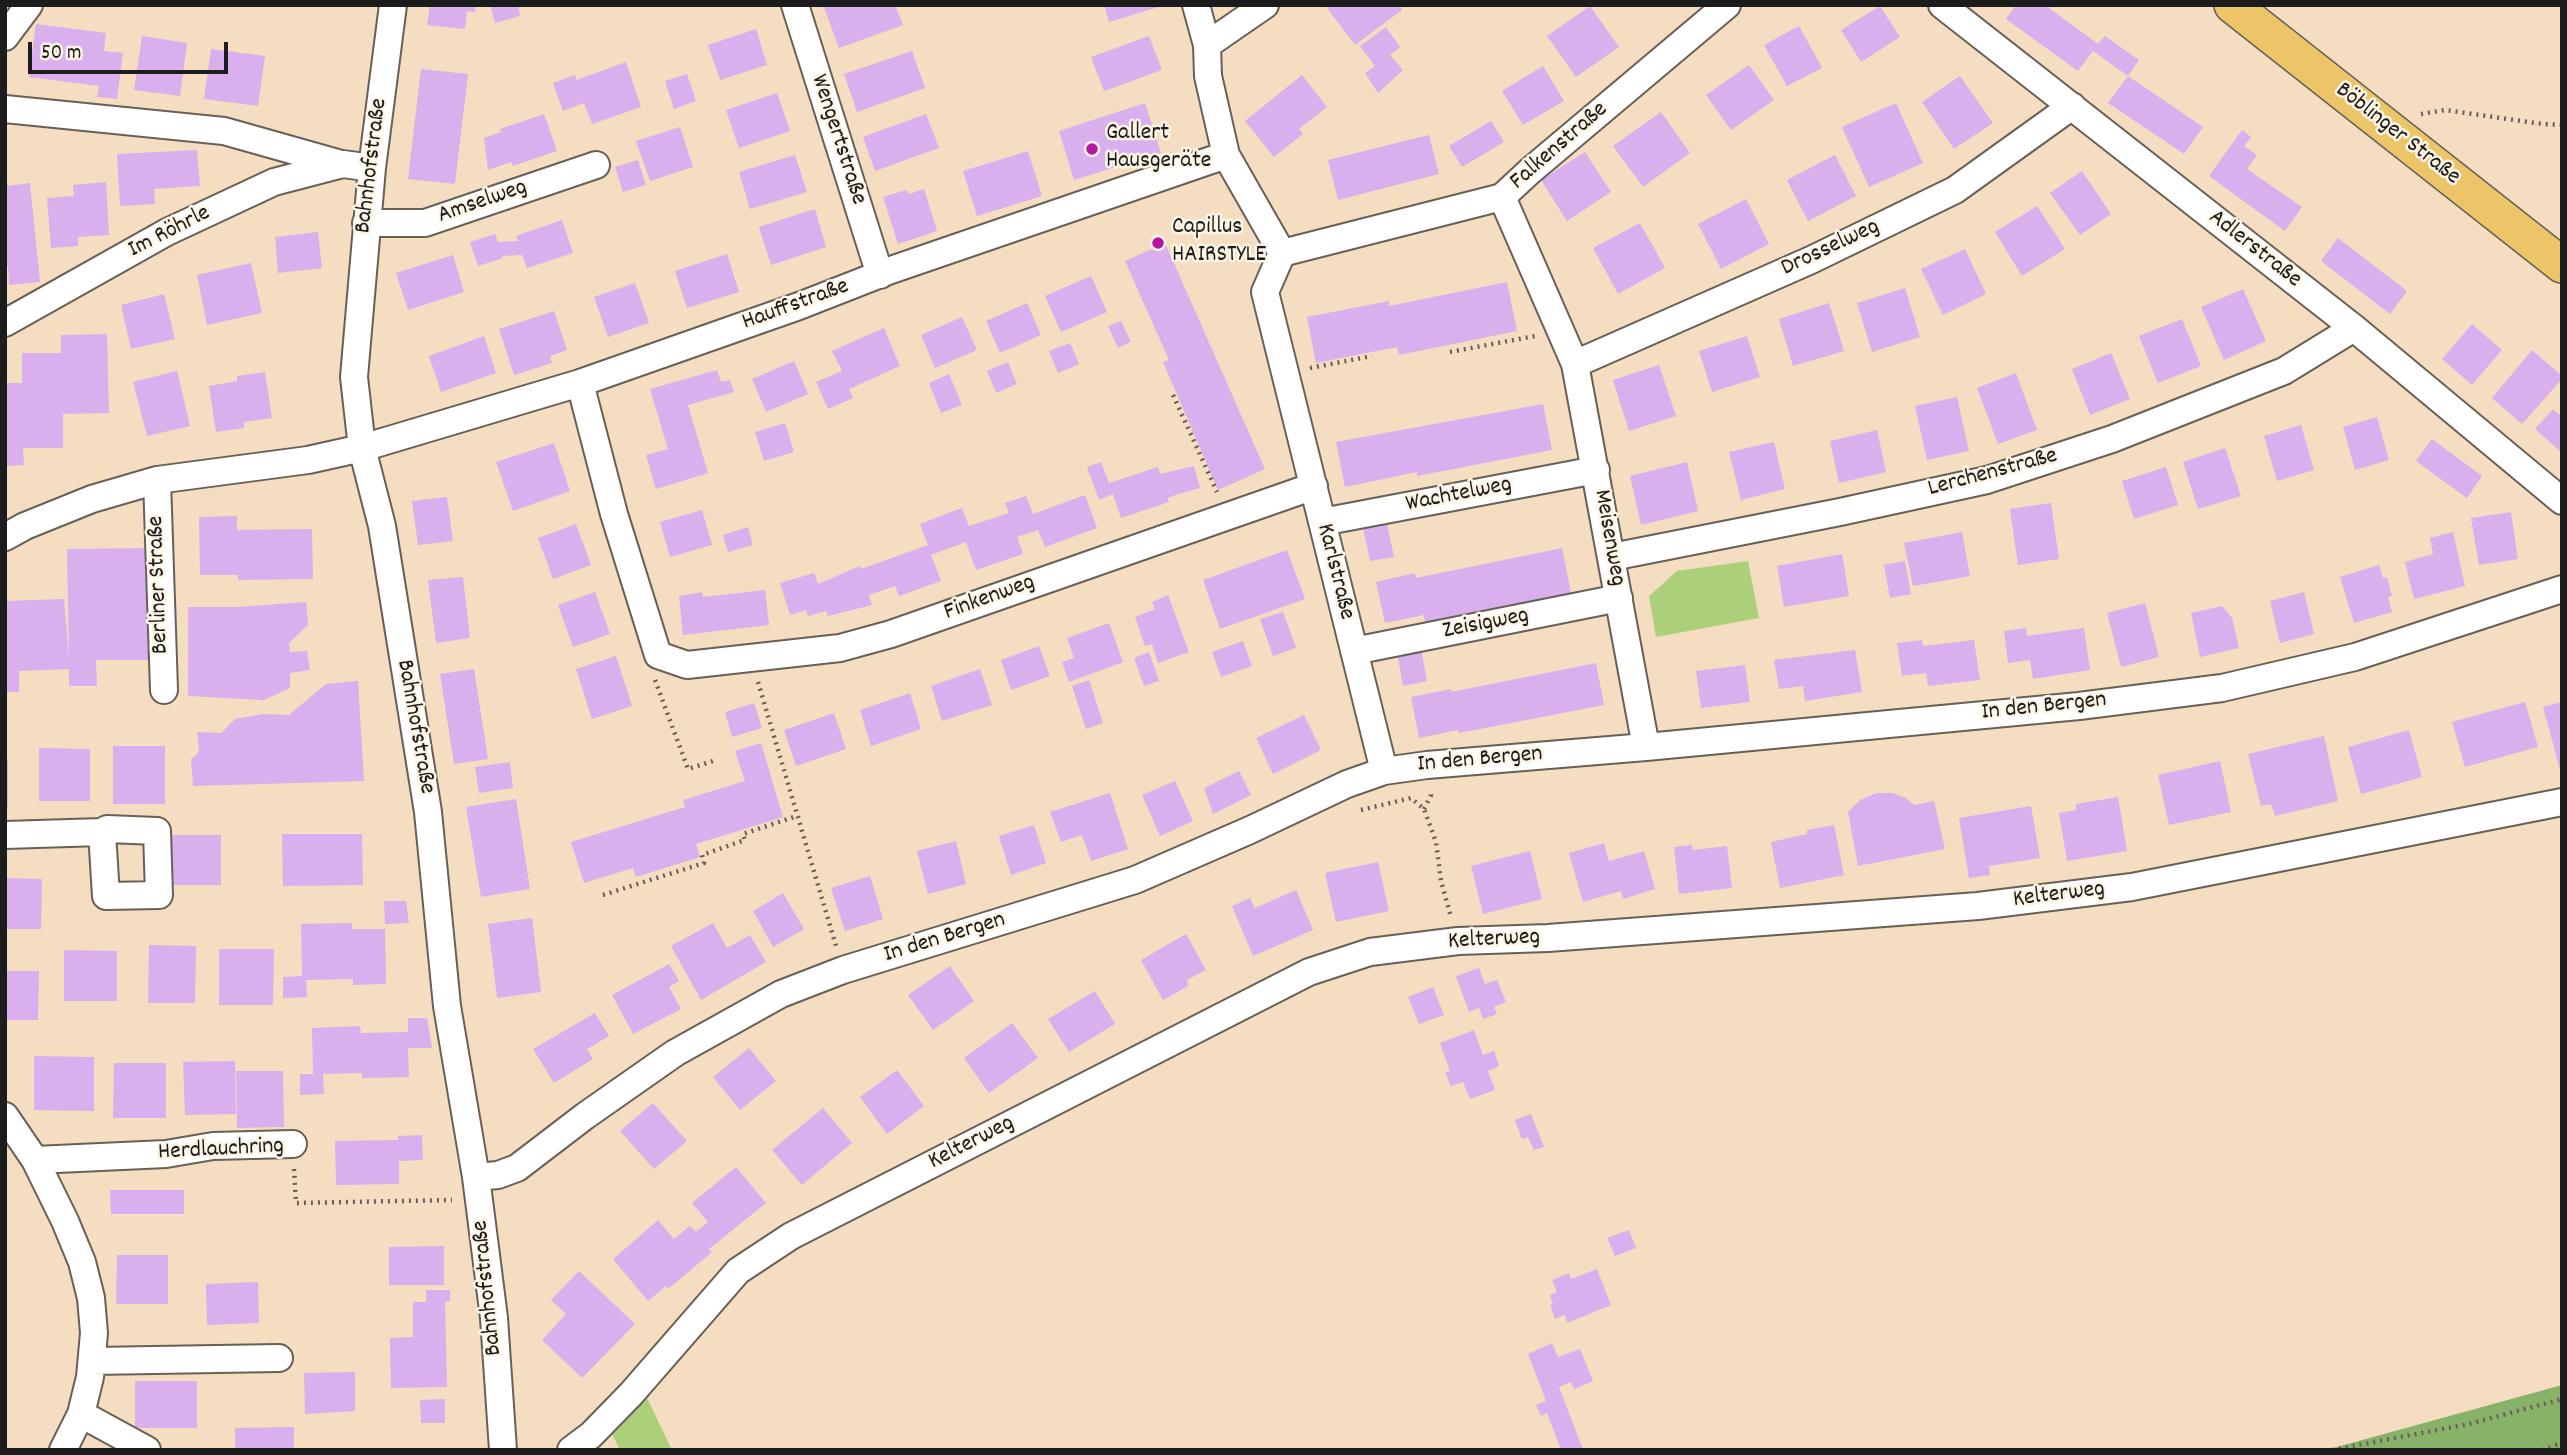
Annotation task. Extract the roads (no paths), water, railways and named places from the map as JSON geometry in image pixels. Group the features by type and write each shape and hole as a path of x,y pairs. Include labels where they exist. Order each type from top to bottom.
{"main road":[{"name":"Böblinger Straße","path":"2232,5 2562,265"}],"street":[{"path":"5,37 29,5"},
{"name":"Bahnhofstraße","path":"393,5 366,223 354,377 362,448 382,526 428,812 447,1006 477,1189 494,1318 503,1450"},
{"name":"Wengertstraße","path":"795,5 880,275"},
{"path":"1196,5 1207,45 1208,76 1226,155 1282,253"},
{"path":"1207,45 1265,5"},
{"name":"Falkenstraße","path":"1282,253 1502,197 1727,5"},
{"name":"Adlerstraße","path":"1942,5 2354,328 2562,500"},
{"name":"Drosselweg","path":"1575,363 1811,260 1955,190 2072,106"},
{"name":"Im Röhrle","path":"5,109 224,131 343,164 372,168"},
{"name":"Hauffstraße","path":"362,448 580,383 1226,155"},
{"name":"Im Röhrle","path":"5,323 167,232 274,182 343,164"},
{"name":"Amselweg","path":"366,223 425,223 596,165"},
{"name":"Meisenweg","path":"1502,197 1575,363 1646,747"},
{"name":"Karlstraße","path":"1282,253 1265,292 1384,771"},
{"name":"Lerchenstraße","path":"1612,556 1840,512 1987,480 2112,439 2284,371 2354,328"},
{"name":"Finkenweg","path":"580,383 614,514 658,655 687,665 840,648 891,634 1314,486"},
{"name":"Berliner Straße","path":"5,537 92,499 157,480 308,460 362,448"},
{"name":"Wachtelweg","path":"1322,522 1596,470"},
{"name":"Berliner Straße","path":"157,480 164,690"},
{"name":"In den Bergen","path":"477,1189 498,1175 517,1168 675,1053 781,994 843,970 1135,880 1347,784 1384,771 2079,706 2222,688 2355,657 2562,589"},
{"name":"Zeisigweg","path":"1354,651 1619,598"},
{"name":"Kelterweg","path":"571,1450 591,1435 631,1394 738,1271 791,1236 1310,972 1370,952 1458,941 1548,938 1978,906 2132,887 2562,802"},
{"path":"5,835 102,832"},
{"path":"5,1116 35,1160 82,1262 91,1298 93,1361 81,1413 63,1450"},
{"name":"Herdlauchring","path":"35,1160 166,1154 213,1146 293,1144"},
{"path":"93,1361 279,1357"},
{"path":"81,1413 147,1450"}],"place":[{"name":"Gallert Hausgeräte","path":"1092,149"},
{"name":"Capillus HAIRSTYLE","path":"1158,243"}]}
